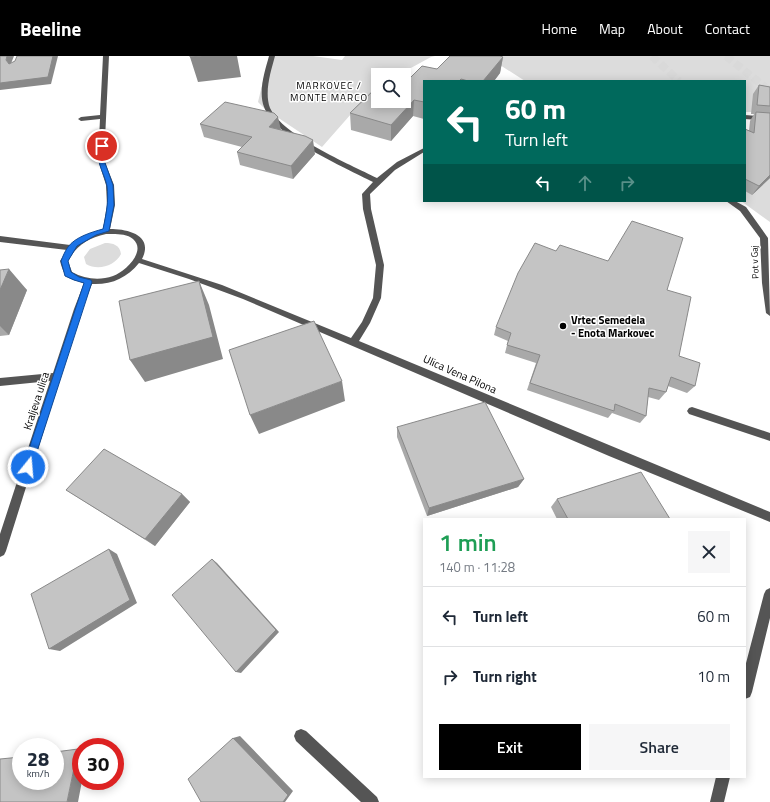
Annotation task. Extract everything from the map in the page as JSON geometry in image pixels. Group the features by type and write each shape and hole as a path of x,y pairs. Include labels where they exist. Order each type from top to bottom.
{"street":[{"path":"106,56 101,160 110,185 111,205 106,231"},
{"path":"272,56 266,77 265,95 267,107 271,115 303,142 377,181"},
{"path":"82,119 103,117"},
{"path":"746,117 770,119"},
{"path":"353,343 366,323 377,298 380,265 366,209 366,194 387,171 402,161 423,150"},
{"name":"Pot v Gaj","path":"732,202 744,209 767,238 766,283 770,314"},
{"path":"106,231 122,232 136,237 140,243 141,253 137,260 128,270 116,278 100,282 89,282 77,279 68,274 64,261 74,244 94,233 106,231"},
{"path":"0,239 71,248"},
{"name":"Ulica Vena Pilona","path":"137,260 198,278 407,364 574,437 770,517"},
{"name":"Kraljeva ulica","path":"0,551 89,282"},
{"path":"0,382 57,376"},
{"path":"692,411 770,437"},
{"path":"746,688 770,594"},
{"path":"301,736 372,802"},
{"path":"717,802 723,778"}],"shaded area":[{"path":"272,56 313,56 342,60 345,56 435,56 411,68 371,68 371,94 366,97 322,147 265,109 258,102 264,77"},
{"path":"452,56 770,56 770,97 755,112 746,112 746,80 523,80 500,65"},
{"path":"770,178 770,222 742,202 746,202 746,190"},
{"path":"105,243 111,243 119,248 121,254 115,262 101,267 86,264 84,257 90,249"}],"building":[{"path":"0,56 7,56 6,60 9,64 15,61 17,56 53,56 48,77 0,83"},
{"path":"450,56 503,57 484,80 423,80 423,102 414,100 411,103 411,77 422,66 437,69"},
{"path":"759,85 770,87 770,106 757,105"},
{"path":"371,93 371,108 407,108 391,125 350,113"},
{"path":"225,102 274,113 278,117 269,127 305,136 313,140 291,166 237,152 252,137 200,124"},
{"path":"756,112 770,113 770,175 759,186 746,180 746,129 754,133"},
{"name":"Vrtec Semedela - Enota Markovec","path":"632,221 683,238 667,290 691,297 679,356 700,363 695,386 671,377 666,392 649,388 646,416 615,404 614,411 530,383 540,355 507,345 511,333 496,327 518,273 535,243 556,251 560,245 608,261"},
{"path":"9,269 0,290 0,270"},
{"path":"199,281 213,337 130,360 119,301"},
{"path":"314,321 342,381 250,415 229,350"},
{"path":"485,402 524,479 429,508 397,427"},
{"path":"104,449 182,494 145,539 66,490"},
{"path":"641,472 669,518 567,518 557,499"},
{"path":"109,549 130,600 49,649 31,594"},
{"path":"212,559 276,630 236,672 172,595"},
{"path":"233,738 288,795 283,802 201,802 188,779"},
{"path":"72,750 72,778 67,802 0,802 0,759 12,758 12,790 64,790 64,751"}],"tunnel":[{"path":"652,56 678,80"},
{"path":"726,56 770,91"}],"place":[{"name":"Vrtec Semedela - Enota Markovec","path":"563,326"}],"district":[{"name":"MARKOVEC / MONTE MARCO","path":"329,90"}],"route":[{"path":"28,467 78,309 89,282 77,279 68,274 64,261 74,244 94,233 106,231 111,205 110,185 101,160 102,146"}]}
